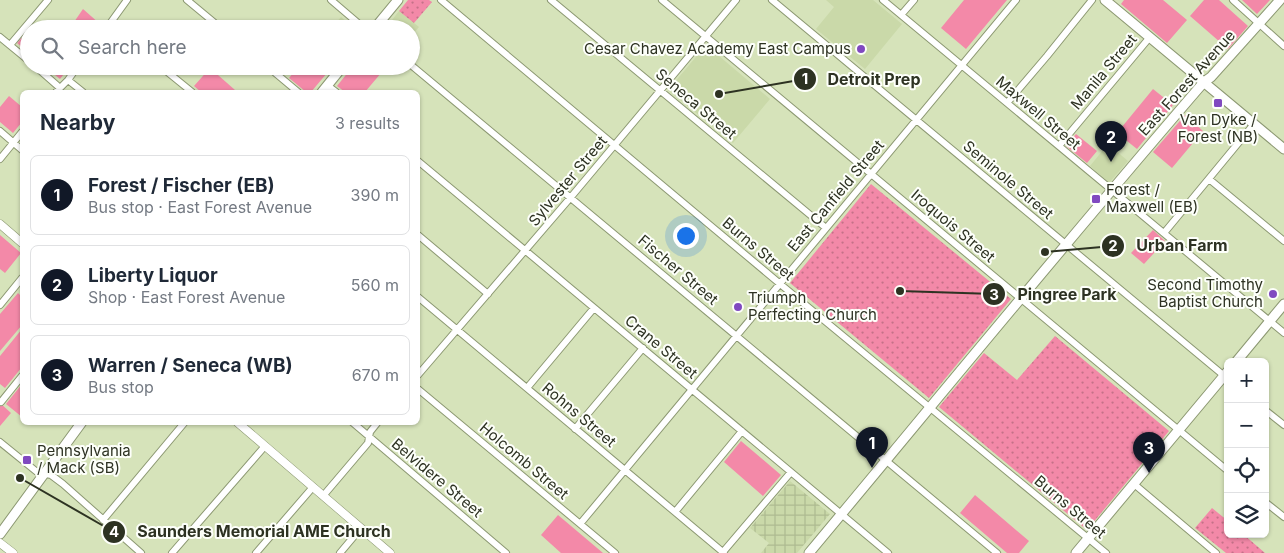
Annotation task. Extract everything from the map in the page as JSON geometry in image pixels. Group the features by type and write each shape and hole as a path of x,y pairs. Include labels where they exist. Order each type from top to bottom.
{"main road":[{"path":"381,20 398,0"},
{"path":"1105,0 1284,149"},
{"name":"East Forest Avenue","path":"809,553 1066,244 1204,82 1280,0"},
{"path":"325,89 337,75"},
{"path":"1239,358 1284,304"},
{"path":"1076,553 1224,378"},
{"path":"0,534 80,425"}],"street":[{"path":"31,20 48,0"},
{"path":"112,20 127,0"},
{"path":"187,0 211,20"},
{"path":"331,0 354,20"},
{"name":"Burns Street","path":"441,0 780,284 1106,553"},
{"name":"Seneca Street","path":"551,0 826,228"},
{"name":"Iroquois Street","path":"662,0 1224,467"},
{"name":"Sylvester Street","path":"420,373 571,197 736,0"},
{"name":"Seminole Street","path":"772,0 1224,373"},
{"name":"Maxwell Street","path":"883,0 1284,333"},
{"path":"901,15 914,0"},
{"name":"East Canfield Street","path":"580,524 1016,0"},
{"path":"1007,103 1092,0"},
{"path":"1234,0 1284,46"},
{"path":"10,45 20,33"},
{"path":"0,37 20,53"},
{"name":"Manila Street","path":"1059,146 1150,37"},
{"name":"Fischer Street","path":"420,72 997,553"},
{"path":"44,75 58,90 72,75"},
{"path":"171,75 190,90"},
{"path":"277,75 296,90"},
{"path":"68,80 80,90"},
{"path":"1164,233 1254,124"},
{"path":"0,132 20,148"},
{"path":"0,160 20,134"},
{"name":"Crane Street","path":"420,162 888,553"},
{"path":"1209,179 1284,241"},
{"path":"0,224 20,241"},
{"path":"420,237 488,294"},
{"path":"0,305 20,280"},
{"name":"Rohns Street","path":"420,299 724,553"},
{"path":"527,388 594,308"},
{"path":"575,429 642,348"},
{"path":"1,402 20,378"},
{"name":"Holcomb Street","path":"420,391 615,553"},
{"path":"1269,413 1284,425"},
{"path":"103,520 182,425"},
{"path":"240,425 390,553"},
{"name":"Belvidere Street","path":"355,425 506,553"},
{"path":"323,496 368,443 370,432 376,425"},
{"path":"674,512 742,431"},
{"path":"0,442 38,472 51,475 63,484 141,553"},
{"path":"172,553 265,446"},
{"path":"724,553 791,472"},
{"path":"1134,484 1216,553"},
{"path":"256,553 313,487"},
{"path":"1269,505 1284,517"},
{"path":"340,553 361,528"},
{"path":"0,543 13,553"}],"shaded area":[{"path":"408,0 429,0 432,2 417,20 410,20 399,11"},
{"name":"Cesar Chavez Academy East Campus","path":"826,0 873,0 902,24 865,69 816,29 834,7"},
{"path":"964,0 1007,0 966,49 941,28"},
{"path":"1124,0 1163,0 1187,20 1167,43 1121,4"},
{"path":"1204,0 1219,0 1248,26 1228,49 1190,16"},
{"path":"1242,0 1270,0 1257,14"},
{"path":"83,9 95,20 75,20"},
{"path":"399,11 410,20 392,20"},
{"path":"706,45 770,99 733,143 668,90"},
{"path":"55,75 63,75 60,79"},
{"path":"204,75 218,75 235,90 199,90 194,86"},
{"path":"292,75 325,75 313,90 304,90 289,78"},
{"path":"346,75 379,75 367,90 342,90 337,86"},
{"path":"1153,89 1173,105 1137,149 1117,133"},
{"path":"9,96 20,105 20,124 13,133 0,122 0,107"},
{"path":"1185,115 1203,131 1172,168 1153,152"},
{"path":"1076,134 1097,151 1087,163 1066,146"},
{"path":"1108,144 1128,161 1109,183 1090,166"},
{"path":"871,184 1011,299 929,398 790,283"},
{"path":"1153,230 1165,241 1144,264 1131,253"},
{"path":"0,235 20,252 20,254 5,273 0,269"},
{"path":"18,293 20,295 20,327 0,351 0,314"},
{"path":"20,331 20,369 5,388 0,384 0,356"},
{"path":"1055,336 1169,431 1087,530 939,407 984,353 1017,380"},
{"path":"20,386 20,415 6,404"},
{"path":"0,403 11,413 0,426"},
{"path":"741,441 781,475 763,496 724,462"},
{"path":"790,481 830,514 797,553 761,553 769,543 750,528"},
{"path":"975,495 1029,541 1019,553 1007,553 960,513"},
{"path":"1212,508 1224,518 1224,538 1248,538 1265,553 1226,553 1195,528"},
{"path":"558,515 603,553 561,553 541,535"}],"place":[{"name":"Cesar Chavez Academy East Campus","path":"861,49"},
{"name":"Detroit Prep","path":"719,94"},
{"name":"Van Dyke / Forest (NB)","path":"1218,103"},
{"name":"Liberty Liquor","path":"1111,162"},
{"name":"Forest / Maxwell (EB)","path":"1096,199"},
{"name":"Urban Farm","path":"1045,252"},
{"name":"Pingree Park","path":"900,291"},
{"name":"Second Timothy Baptist Church","path":"1273,294"},
{"name":"Triumph Perfecting Church","path":"738,307"},
{"name":"Pennsylvania / Mack (SB)","path":"27,460"},
{"name":"Forest / Fischer (EB)","path":"872,468"},
{"name":"Warren / Seneca (WB)","path":"1149,473"},
{"name":"Saunders Memorial AME Church","path":"20,478"}]}
